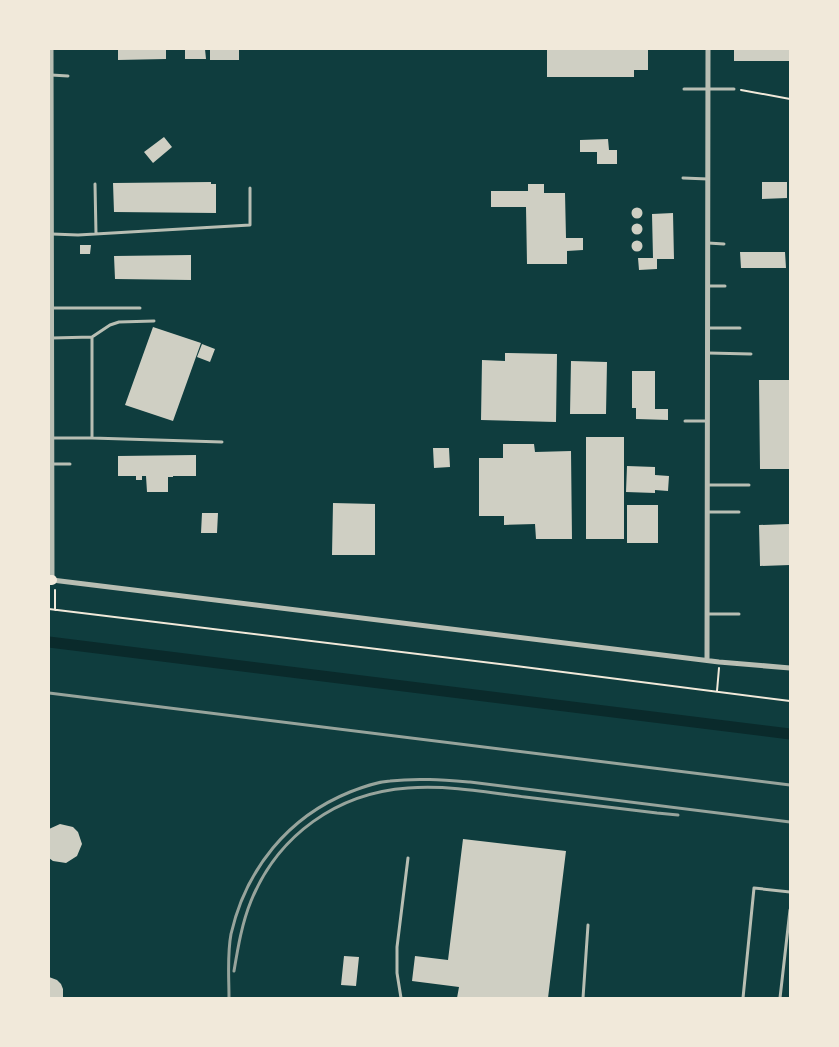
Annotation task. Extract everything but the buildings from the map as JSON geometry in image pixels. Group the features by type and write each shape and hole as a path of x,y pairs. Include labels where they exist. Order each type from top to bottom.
{"street":[{"path":"51,49 52,308 50,338 50,438 52,464 50,580 719,662 790,668"},
{"path":"707,660 708,49"}],"lane":[{"path":"51,76 68,76"},
{"path":"684,89 734,89"},
{"path":"683,178 708,179"},
{"path":"95,184 96,234"},
{"path":"52,234 96,234 250,225 250,188"},
{"path":"708,243 724,244"},
{"path":"708,286 725,286"},
{"path":"52,308 140,308"},
{"path":"50,338 92,337 119,322 154,321"},
{"path":"708,328 740,328"},
{"path":"92,337 92,438"},
{"path":"708,353 751,354"},
{"path":"685,422 708,421"},
{"path":"50,438 222,442"},
{"path":"52,464 70,464"},
{"path":"708,485 749,485"},
{"path":"708,512 739,512"},
{"path":"707,614 739,614"},
{"path":"401,998 397,974 397,947 408,858"},
{"path":"744,998 754,888 790,892"},
{"path":"780,998 790,910"},
{"path":"583,998 588,925"}],"path":[{"path":"734,89 790,99"},
{"path":"50,580 56,592 55,610"},
{"path":"49,609 790,701"},
{"path":"717,691 719,662"}],"waterway":[{"path":"49,642 790,734"}],"railway":[{"path":"49,693 790,785"},
{"path":"229,998 231,934 247,888 259,867 273,848 307,816 350,792 370,785 410,780 470,782 790,822"},
{"path":"234,971 248,909 263,877 277,856 313,822 357,798 408,788 437,787 678,815"}]}
